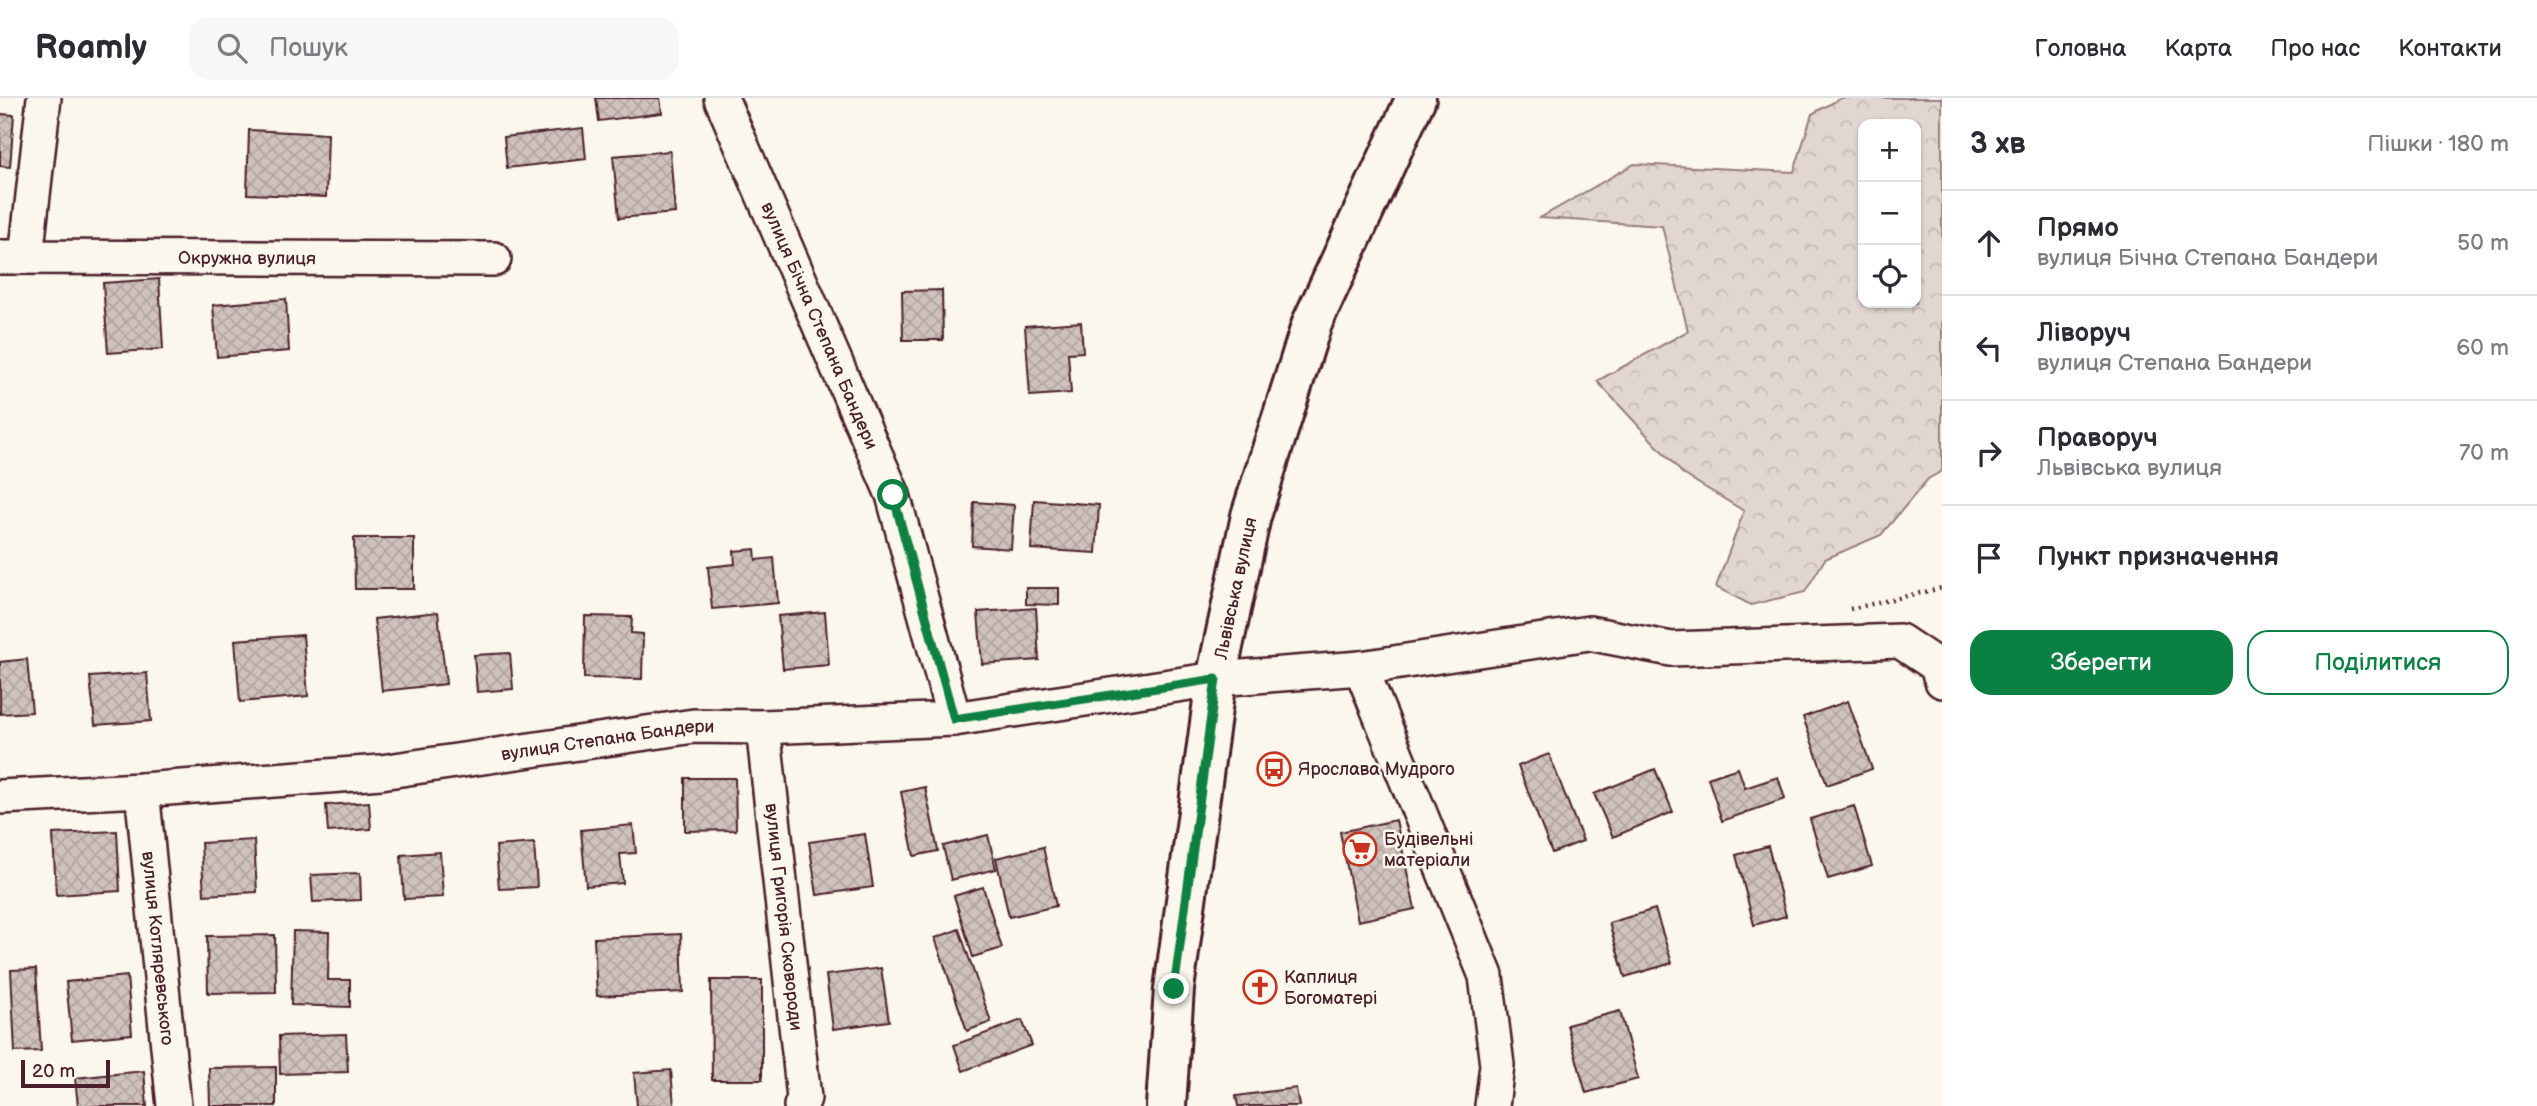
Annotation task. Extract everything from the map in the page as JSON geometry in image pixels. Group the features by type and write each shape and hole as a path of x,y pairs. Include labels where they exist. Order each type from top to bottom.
{"main road":[{"name":"Львівська вулиця","path":"1166,1106 1174,989 1216,679 1251,516 1312,323 1416,98"}],"street":[{"path":"13,257 44,98"},
{"name":"вулиця Бічна Степана Бандери","path":"721,98 893,495 954,719"},
{"name":"Окружна вулиця","path":"13,257 494,259"},
{"name":"вулиця Степана Бандери","path":"0,797 142,790 381,772 694,726 763,727 954,719 1216,679 1361,668 1589,634 1671,649 1900,641 1936,665 1942,681"},
{"path":"1361,668 1486,976 1497,1065 1492,1106"},
{"name":"вулиця Григорія Сковороди","path":"763,727 804,1098 802,1106"},
{"name":"вулиця Котляревського","path":"142,790 174,1106"}],"green space":[{"path":"1841,98 1942,98 1942,471 1928,479 1881,535 1825,559 1805,592 1751,605 1716,587 1744,511 1683,474 1597,381 1688,331 1662,226 1540,218 1634,164 1794,172 1812,114"}],"building":[{"path":"596,98 660,98 662,113 599,121"},
{"path":"0,114 14,115 10,167 0,166"},
{"path":"583,128 586,159 507,168 504,137"},
{"path":"249,130 328,134 326,197 247,194"},
{"path":"670,151 675,213 619,218 613,156"},
{"path":"159,279 163,349 108,353 103,283"},
{"path":"942,290 943,340 903,340 902,291"},
{"path":"286,299 289,351 217,357 213,305"},
{"path":"1081,322 1083,352 1068,353 1071,393 1030,396 1025,326"},
{"path":"1034,500 1099,505 1096,553 1031,549"},
{"path":"974,502 1014,505 1011,549 972,546"},
{"path":"354,538 414,538 414,589 355,589"},
{"path":"755,549 756,560 774,558 778,603 712,609 708,567 735,564 734,551"},
{"path":"1026,588 1059,588 1059,605 1026,604"},
{"path":"1036,608 1039,660 982,664 978,612"},
{"path":"438,612 446,684 382,691 374,619"},
{"path":"825,612 829,665 783,669 778,616"},
{"path":"585,616 632,617 631,633 643,634 642,679 584,678"},
{"path":"303,635 308,696 240,702 235,640"},
{"path":"510,653 513,689 477,692 474,655"},
{"path":"27,659 32,712 0,714 0,662"},
{"path":"147,673 151,721 95,725 90,677"},
{"path":"1848,701 1872,769 1827,785 1803,717"},
{"path":"1549,754 1583,841 1552,853 1518,766"},
{"path":"1738,768 1745,788 1778,777 1785,799 1722,821 1708,778"},
{"path":"1655,769 1673,812 1613,837 1594,794"},
{"path":"685,778 735,778 736,830 685,831"},
{"path":"925,787 938,851 914,856 901,792"},
{"path":"369,802 371,829 328,832 326,805"},
{"path":"1854,806 1872,866 1828,879 1810,819"},
{"path":"1396,820 1415,909 1358,921 1340,832"},
{"path":"633,825 636,853 620,854 623,883 586,886 581,830"},
{"path":"117,831 120,891 56,895 53,834"},
{"path":"865,834 873,887 817,895 809,842"},
{"path":"988,835 996,869 951,880 943,846"},
{"path":"254,840 257,892 204,895 201,843"},
{"path":"534,843 537,887 499,889 496,846"},
{"path":"1768,846 1786,916 1754,925 1736,855"},
{"path":"1043,847 1056,906 1009,917 996,858"},
{"path":"440,852 443,897 404,899 401,855"},
{"path":"360,873 361,900 313,902 311,875"},
{"path":"983,887 1002,948 973,957 954,896"},
{"path":"1655,909 1672,963 1625,977 1609,923"},
{"path":"959,929 991,1022 967,1031 935,938"},
{"path":"293,931 329,932 328,980 350,980 350,1007 291,1005"},
{"path":"681,934 683,992 597,996 594,938"},
{"path":"275,935 276,992 208,993 207,936"},
{"path":"881,968 889,1021 833,1029 826,975"},
{"path":"36,969 41,1051 15,1052 11,970"},
{"path":"127,976 132,1034 72,1040 66,982"},
{"path":"711,980 762,980 762,1080 712,1080"},
{"path":"1620,1011 1638,1079 1586,1093 1567,1025"},
{"path":"1022,1020 1032,1045 963,1071 954,1045"},
{"path":"346,1034 348,1072 280,1074 279,1036"},
{"path":"276,1067 276,1106 210,1106 209,1068"},
{"path":"671,1070 674,1106 637,1106 634,1073"},
{"path":"144,1071 147,1106 78,1106 75,1078"},
{"path":"1296,1088 1299,1106 1238,1106 1236,1096"}],"place":[{"name":"Ярослава Мудрого","path":"1274,769"},
{"name":"Будівельні матеріали","path":"1360,849"},
{"name":"Каплиця Богоматері","path":"1260,987"}],"route":[{"path":"893,495 954,719 1216,679 1174,989"}]}
